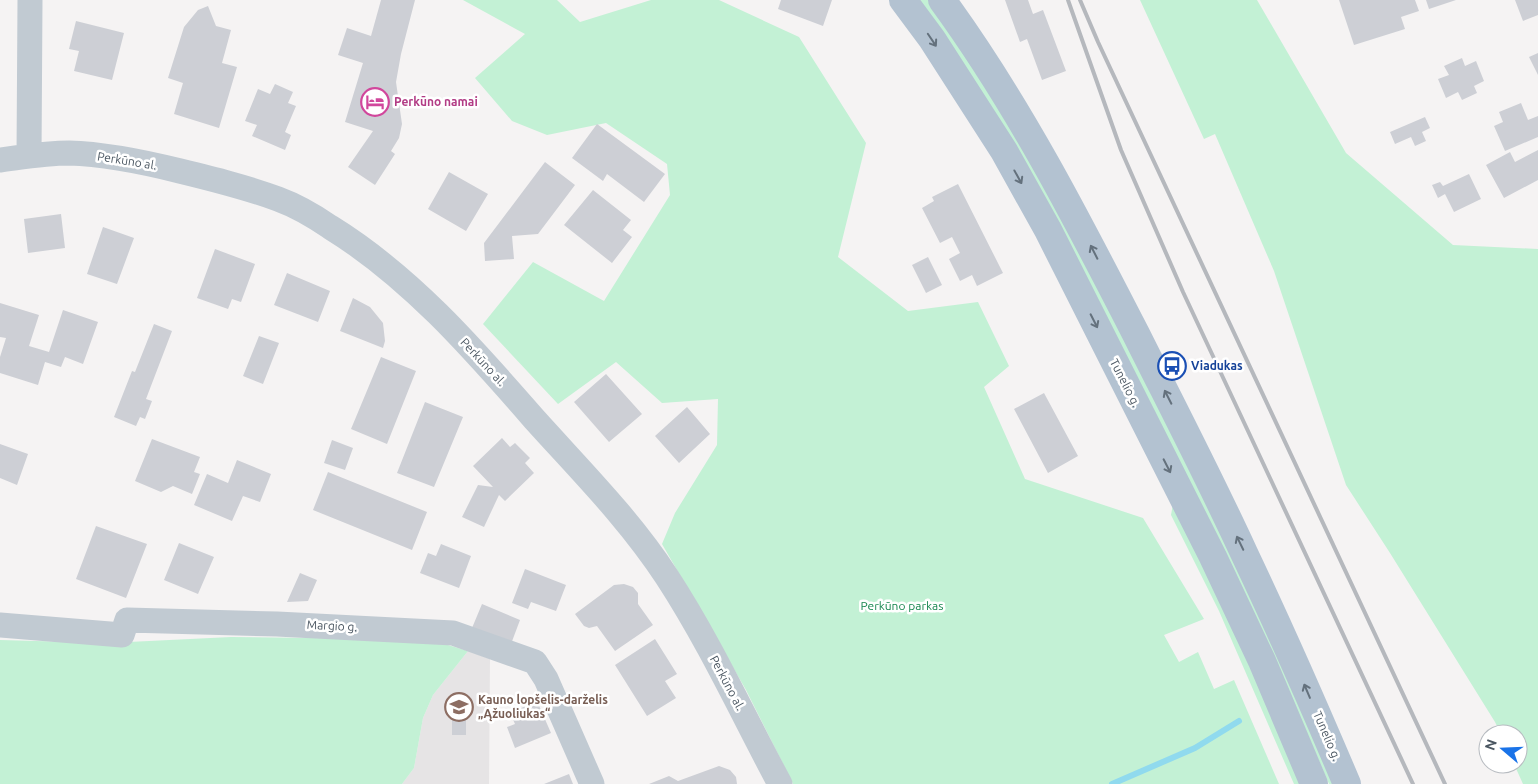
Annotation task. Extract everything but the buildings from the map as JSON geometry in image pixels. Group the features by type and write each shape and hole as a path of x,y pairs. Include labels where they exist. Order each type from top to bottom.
{"main road":[{"name":"Tunelio g.","path":"903,0 932,39 1004,151 1048,230 1213,557 1262,660 1314,784"},
{"name":"Tunelio g.","path":"942,0 1013,106 1075,214 1184,428 1243,551 1298,670 1347,784"}],"street":[{"path":"29,156 30,0"},
{"name":"Perkūno al.","path":"0,160 69,154 132,159 231,184 279,200 309,214 359,245 378,260 416,292 456,333 507,387 626,522 666,576 701,633 780,784"},
{"name":"Margio g.","path":"0,625 122,635 127,620 277,624 453,633 535,662 546,678 592,784"}],"shaded area":[{"name":"Kauno lopšelis-darželis „Ąžuoliukas“","path":"468,651 490,659 489,784 402,784 414,768 423,718 433,695"}],"green space":[{"name":"Perkūno parkas","path":"463,0 557,0 580,22 651,0 719,0 799,37 866,143 838,257 908,311 978,302 1009,366 984,387 1025,479 1143,518 1204,619 1164,635 1179,662 1198,652 1214,689 1234,680 1279,784 793,784 746,690 662,544 675,513 717,445 718,399 662,403 616,362 558,404 483,324 533,262 604,301 670,195 667,164 606,123 547,135 512,121 475,78 525,34"},
{"path":"920,0 928,0 997,102 1051,193 1260,611 1335,784 1329,784 1294,703"},
{"path":"1140,0 1257,0 1346,153 1453,245 1538,249 1538,784 1523,784 1518,774 1528,774 1528,724 1496,724 1346,485 1274,271 1215,134 1204,139"},
{"path":"1173,504 1217,593 1302,784 1294,784 1219,611 1171,515"},
{"path":"231,637 396,639 448,645 468,651 433,695 423,718 414,768 402,784 0,784 0,640 108,643"}],"waterway":[{"path":"1112,784 1195,748 1239,721"}],"railway":[{"path":"1068,0 1121,150 1183,292 1413,784"},
{"path":"1080,0 1445,784"}],"place":[{"name":"Perkūno namai","path":"375,102"},
{"name":"Viadukas","path":"1172,366"},
{"name":"Kauno lopšelis-darželis „Ąžuoliukas“","path":"459,707"}]}
